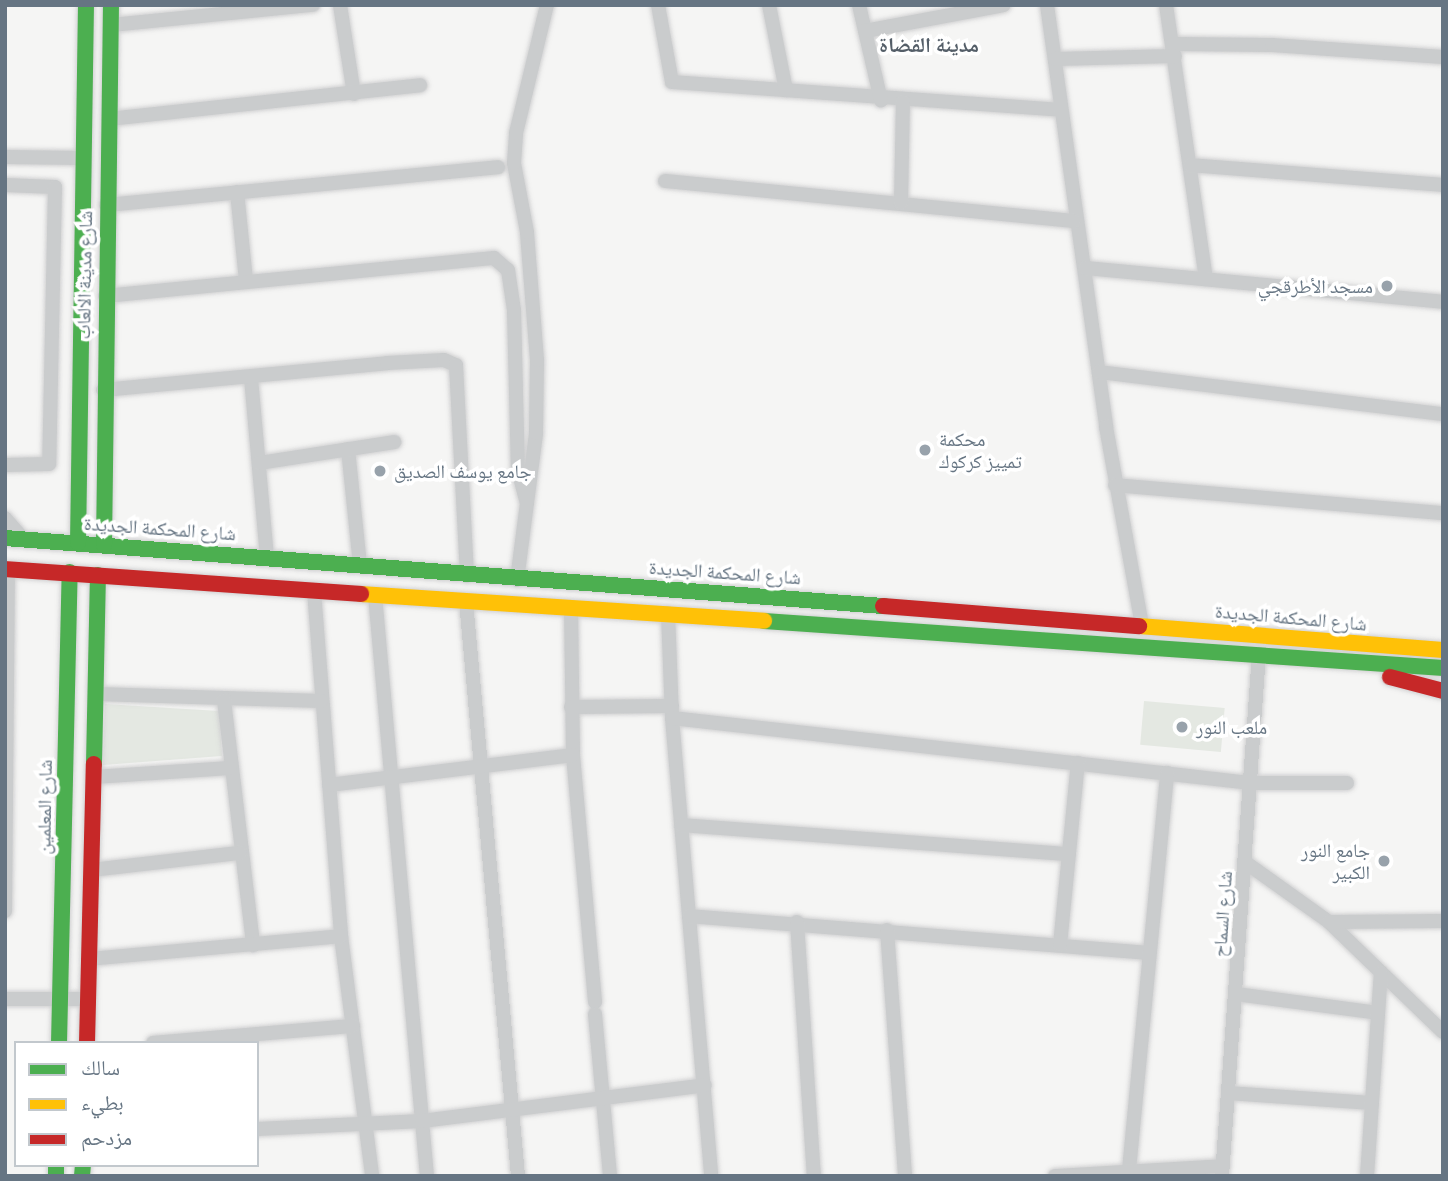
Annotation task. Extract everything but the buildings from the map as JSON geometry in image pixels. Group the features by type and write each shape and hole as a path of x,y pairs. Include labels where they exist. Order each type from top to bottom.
{"main road":[{"name":"شارع مدينة الالعاب","path":"78,543 86,5"},
{"name":"شارع مدينة الالعاب","path":"104,545 103,390 111,5"},
{"name":"شارع المحكمة الجديدة","path":"5,538 360,565 517,580 1443,650"},
{"name":"شارع المحكمة الجديدة","path":"7,569 1443,668"},
{"name":"شارع المعلمين","path":"59,1041 70,572"},
{"path":"87,1041 98,575"},
{"path":"1360,644 1443,634"},
{"path":"1359,662 1392,678 1443,691"}],"street":[{"path":"111,24 245,9 313,5"},
{"path":"340,5 354,94"},
{"path":"517,580 536,433 537,360 527,232 514,163 516,133 547,5"},
{"path":"659,5 672,82 903,102 1062,110"},
{"path":"769,5 786,90"},
{"path":"859,5 881,100"},
{"path":"865,31 1004,5"},
{"path":"1046,5 1062,110 1074,221 1085,268 1115,485 1142,626"},
{"path":"1166,5 1206,279"},
{"path":"1055,59 1272,45 1443,57"},
{"path":"109,119 420,85"},
{"path":"901,203 903,102"},
{"path":"5,157 84,158"},
{"path":"1190,165 1443,185"},
{"path":"106,205 498,167"},
{"path":"665,181 1074,221"},
{"path":"5,185 55,187 49,464 5,464"},
{"path":"237,192 246,281"},
{"path":"105,296 494,258 508,270 514,310 518,470 527,503"},
{"path":"1085,268 1443,302"},
{"path":"103,390 444,359 456,366 467,576"},
{"path":"1098,372 1443,414"},
{"path":"251,378 267,558"},
{"path":"259,463 394,442"},
{"path":"348,449 360,565"},
{"path":"1115,485 1443,513"},
{"path":"5,519 23,539"},
{"path":"5,911 7,569"},
{"path":"313,591 341,936 372,1176"},
{"path":"375,595 426,1176"},
{"path":"466,601 518,1176"},
{"path":"571,608 573,755 610,1176"},
{"path":"668,614 672,712 711,1176"},
{"name":"شارع السماح","path":"1222,1171 1259,654"},
{"path":"97,694 321,701"},
{"path":"224,700 253,945"},
{"path":"571,706 672,712 1251,783 1347,783"},
{"path":"329,785 573,755"},
{"path":"1060,945 1079,763"},
{"path":"94,776 230,768"},
{"path":"1129,1170 1167,774"},
{"path":"681,825 1069,854"},
{"path":"92,870 240,853"},
{"path":"1245,862 1329,922 1443,1032"},
{"path":"689,916 797,922 1150,953"},
{"path":"1329,922 1443,920"},
{"path":"797,922 814,1176"},
{"path":"887,930 905,1176"},
{"path":"89,959 341,936"},
{"path":"1367,1176 1381,972"},
{"path":"1236,993 1378,1013"},
{"path":"5,999 89,999"},
{"path":"177,1041 353,1026"},
{"path":"259,1129 367,1126 422,1121 602,1101 705,1085"},
{"path":"1228,1093 1372,1103"},
{"path":"1055,1176 1129,1170 1222,1171"}],"shaded area":[{"name":"ملعب النور","path":"1144,701 1225,708 1221,752 1140,745"},
{"path":"105,704 219,711 222,756 103,765"}],"traffic: fast":[{"path":"78,543 86,5"},
{"path":"104,545 111,5"},
{"path":"5,538 883,606"},
{"path":"59,1041 70,572"},
{"path":"94,764 98,575"},
{"path":"764,621 1443,668"},
{"path":"56,1167 56,1176"},
{"path":"82,1176 83,1167"}],"traffic: slow":[{"path":"361,594 764,621"},
{"path":"1139,626 1443,650"}],"traffic: jam":[{"path":"5,569 361,594"},
{"path":"883,606 1139,626"},
{"path":"1390,677 1443,691"},
{"path":"87,1041 94,764"}],"place":[{"name":"مسجد الأطرقجي","path":"1387,286"},
{"name":"محكمة تمييز كركوك","path":"925,450"},
{"name":"جامع يوسف الصديق","path":"380,471"},
{"name":"ملعب النور","path":"1182,727"},
{"name":"جامع النور الكبير","path":"1384,861"}],"district":[{"name":"مدينة القضاة","path":"929,44"}]}
